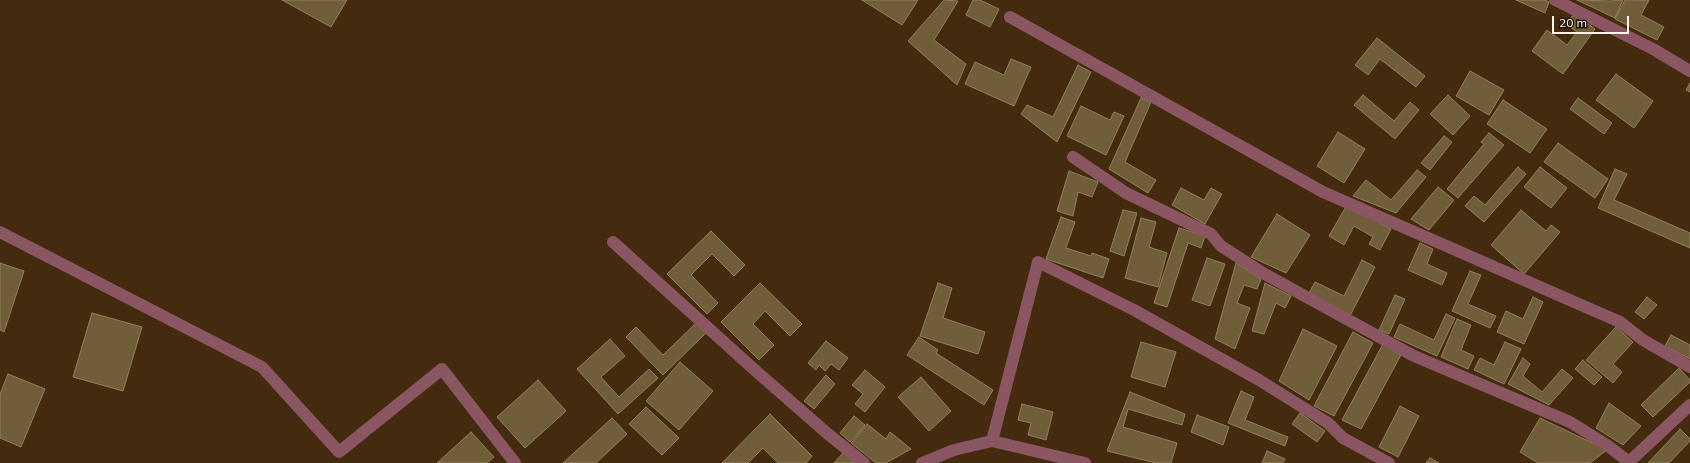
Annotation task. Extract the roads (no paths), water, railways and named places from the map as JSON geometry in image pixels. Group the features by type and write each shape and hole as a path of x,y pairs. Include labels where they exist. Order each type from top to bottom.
{"street":[{"path":"1555,0 1653,49 1690,71"},
{"path":"1010,17 1323,192 1620,322 1643,340 1690,366"},
{"path":"1073,157 1126,193 1211,234 1221,246 1269,277 1414,356 1570,422 1607,445 1628,462 1690,405"},
{"path":"0,232 262,367 339,452 442,369 514,463"},
{"path":"613,242 757,372 828,434 864,463"},
{"path":"992,441 1038,262 1134,310 1259,380 1328,423 1343,438 1389,463"},
{"path":"922,463 954,450 992,441 1085,463"}]}
